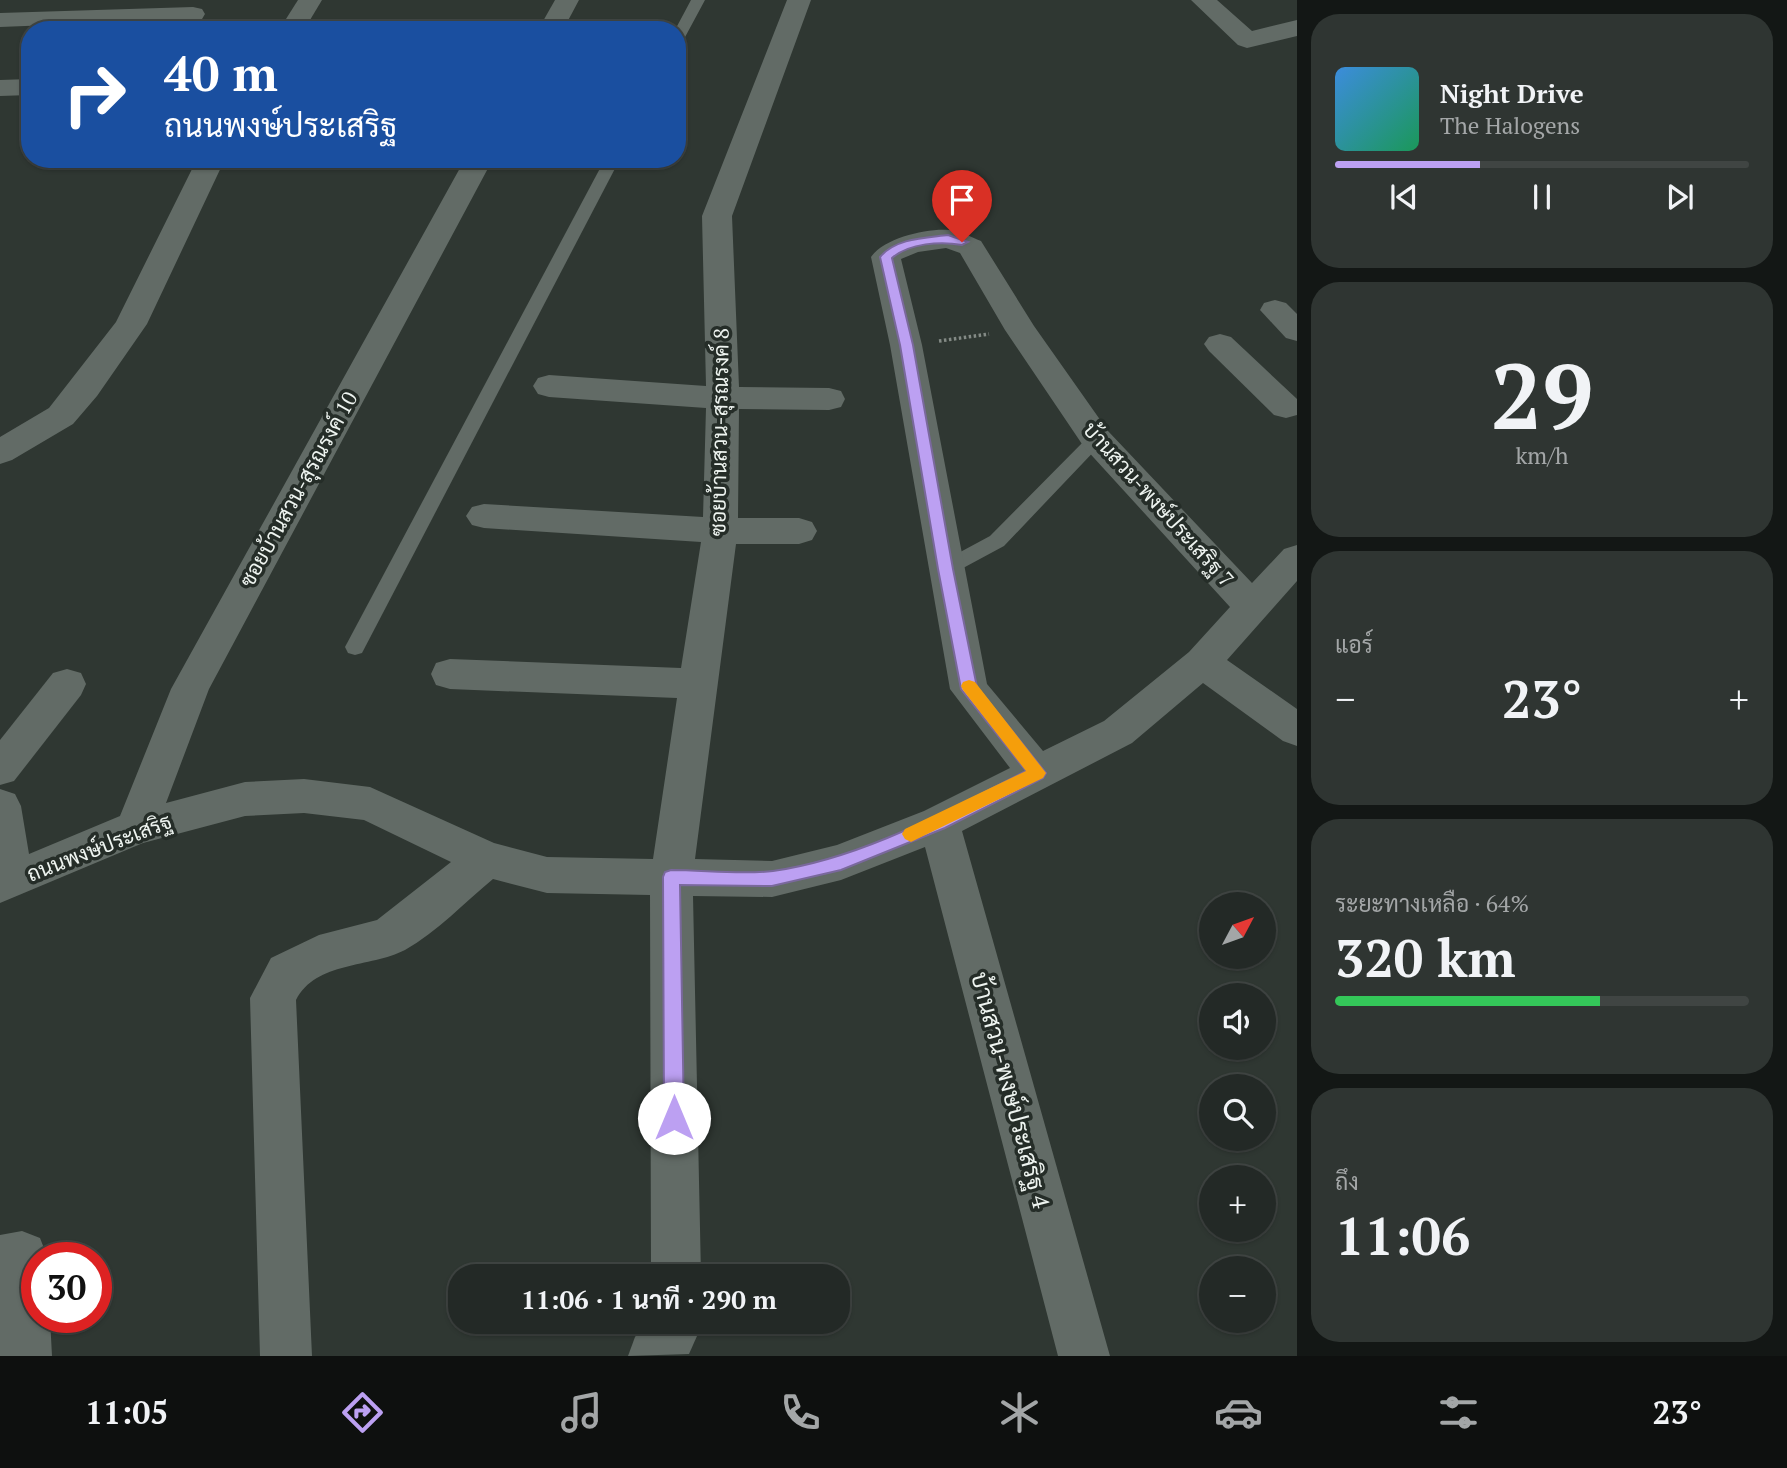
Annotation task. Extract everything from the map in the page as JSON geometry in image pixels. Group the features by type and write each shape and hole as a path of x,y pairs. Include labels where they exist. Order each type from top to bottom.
{"street":[{"path":"297,21 310,0"},
{"path":"555,21 567,0"},
{"name":"ซอยบ้านสวน-สุรณรงค์ 8","path":"676,1264 671,877 720,531 723,398 717,216 799,0"},
{"path":"1203,0 1247,40 1297,29"},
{"path":"0,20 193,15"},
{"path":"0,88 21,87"},
{"path":"0,452 61,416 85,388 131,324 207,168"},
{"name":"ซอยบ้านสวน-สุรณรงค์ 10","path":"136,828 190,689 474,168"},
{"name":"บ้านสวน-พงษ์ประเสริฐ 7","path":"906,345 886,257 893,251 912,244 948,239 971,247 1021,330 1096,439 1252,607"},
{"path":"1275,310 1297,331"},
{"path":"1220,344 1280,409"},
{"path":"906,345 945,569 970,689 1037,773"},
{"path":"549,386 723,398 829,399"},
{"path":"484,516 720,531 799,531"},
{"name":"ถนนพงษ์ประเสริฐ","path":"6,882 136,828 245,799 304,796 370,804 486,859 547,875 772,879 841,862 939,823 1118,732 1202,662 1297,558"},
{"path":"1202,662 1297,730"},
{"path":"450,674 699,684"},
{"path":"0,769 67,684"},
{"path":"0,806 6,882"},
{"name":"บ้านสวน-พงษ์ประเสริฐ 4","path":"939,823 1084,1356"},
{"path":"286,1356 273,998 287,972 319,955 389,936 486,859"},
{"path":"0,1260 22,1255 26,1356"},
{"path":"654,1356 671,1334"}],"lane":[{"path":"686,22 698,0"},
{"path":"355,647 608,168"},
{"path":"945,569 997,541 1096,439"}],"path":[{"path":"906,345 1021,330"}],"slow traffic":[{"path":"911,834 939,823 1037,773 969,686"}],"route":[{"path":"674,1118 671,877 772,879 841,862 939,823 1037,773 970,689 945,569 906,345 886,257 893,251 912,244 948,239 962,242"}]}
